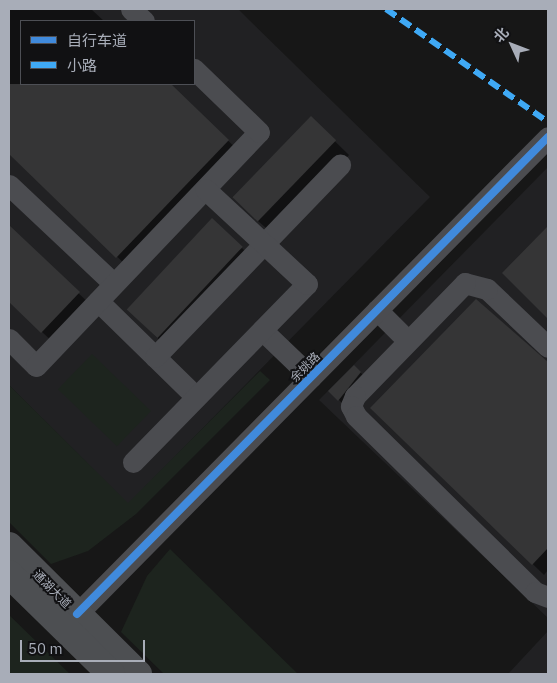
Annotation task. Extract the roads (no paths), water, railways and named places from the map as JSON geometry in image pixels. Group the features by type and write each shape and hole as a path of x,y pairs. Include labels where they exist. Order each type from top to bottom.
{"main road":[{"name":"通湖大道","path":"9,546 138,674"},
{"name":"通湖大道","path":"9,574 111,674"}],"street":[{"path":"131,9 143,20"},
{"path":"9,340 36,366 259,132 195,70"},
{"name":"余姚路","path":"77,614 548,137"},
{"path":"155,357 340,165"},
{"path":"9,185 114,284"},
{"path":"133,462 307,284 205,189"},
{"path":"548,347 477,282 455,291 355,396 351,406 356,416 535,592 548,597"},
{"path":"98,301 196,397"},
{"path":"377,310 407,340"},
{"path":"262,330 311,377"}]}
